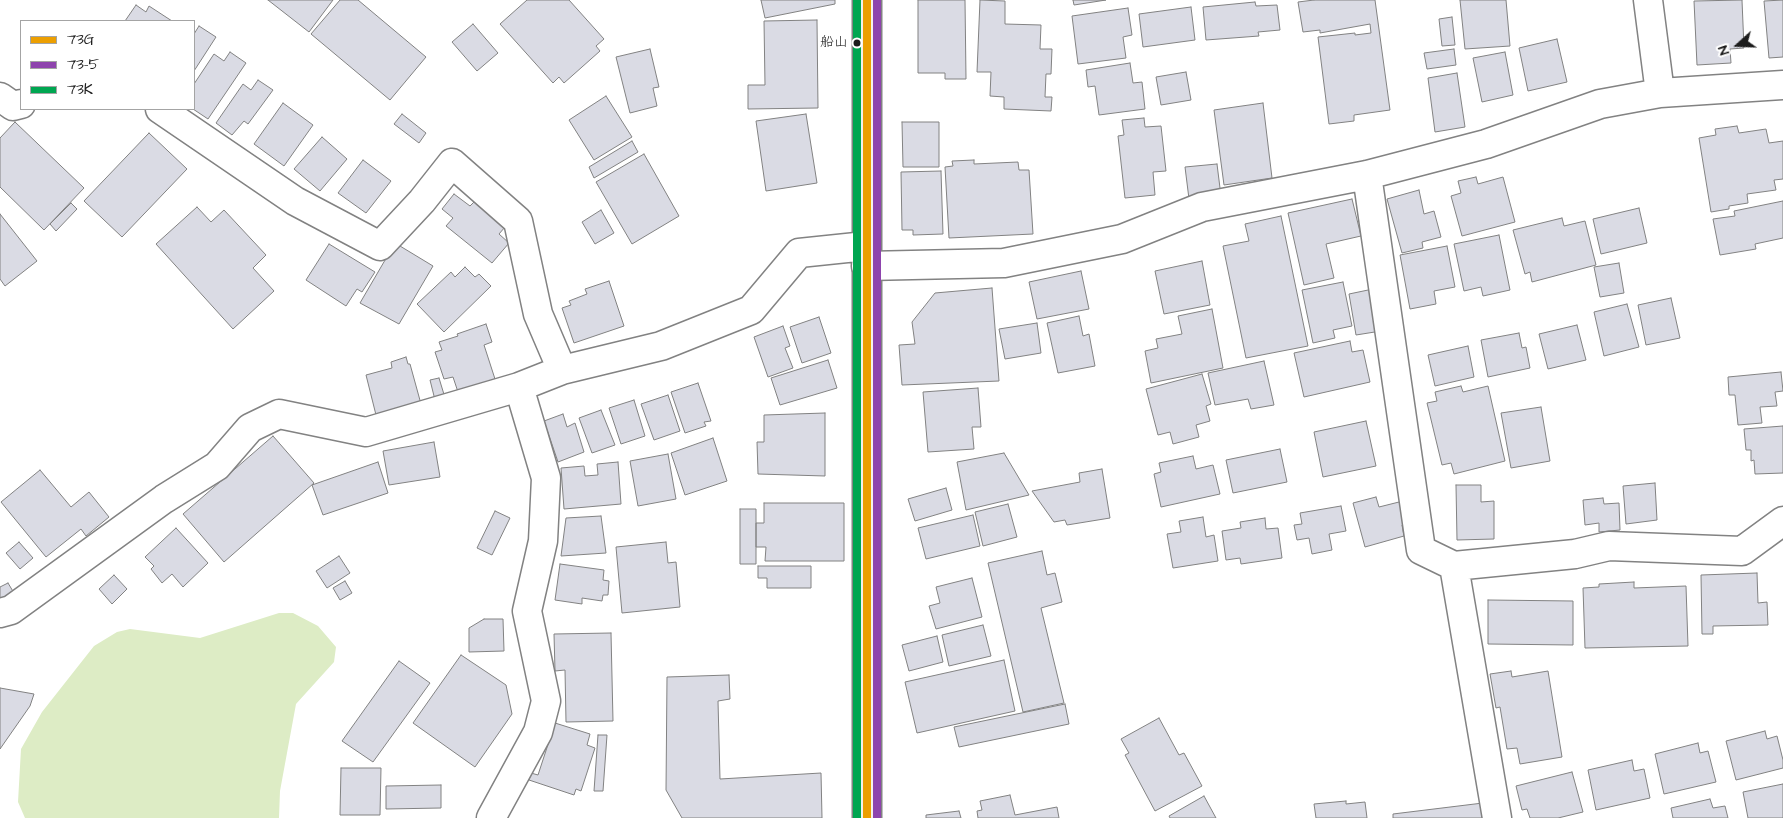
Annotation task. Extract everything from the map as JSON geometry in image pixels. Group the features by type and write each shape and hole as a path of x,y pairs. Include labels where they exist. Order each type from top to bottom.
{"highway":[{"path":"867,0 867,818"}],"street":[{"path":"1648,0 1660,92"},
{"path":"0,613 11,610 164,499 217,466 250,428 279,414 366,432 519,387 562,370 661,346 750,310 799,253 1004,263 1122,239 1202,207 1367,175 1486,144 1600,104 1660,92 1783,85"},
{"path":"0,97 14,106 20,104"},
{"path":"161,110 295,201 380,246 422,201 452,163 518,221 538,314 562,370"},
{"path":"1367,175 1421,550 1454,566 1575,554 1609,546 1742,551 1783,521"},
{"path":"491,818 538,732 546,700 527,611 543,541 546,478 519,387"},
{"path":"1454,566 1497,818"}],"green space":[{"path":"279,613 293,613 318,626 336,647 334,662 296,704 280,791 279,818 25,818 18,802 21,749 42,712 94,646 117,632 130,629 200,638"}],"building":[{"path":"268,0 333,0 309,32"},
{"path":"340,0 358,0 426,57 390,100 311,34"},
{"path":"527,0 569,0 604,39 596,46 600,51 564,83 559,77 553,83 500,24"},
{"path":"761,0 835,0 835,4 765,18"},
{"path":"918,0 965,0 966,79 945,79 945,73 918,73"},
{"path":"980,0 1005,1 1005,24 1041,25 1040,49 1052,49 1051,74 1046,74 1045,97 1052,97 1051,111 1004,109 1004,97 990,96 991,72 977,72"},
{"path":"1073,0 1106,0 1074,5"},
{"path":"1314,0 1375,0 1390,110 1354,115 1354,121 1329,124 1318,37 1371,33 1370,24 1320,33 1320,30 1303,32 1298,2"},
{"path":"1460,0 1506,0 1510,46 1465,49"},
{"path":"1742,0 1744,48 1730,49 1731,63 1697,65 1694,1"},
{"path":"1783,0 1783,57 1769,58 1764,1"},
{"path":"1255,2 1256,6 1277,5 1280,30 1258,32 1259,36 1206,40 1203,7"},
{"path":"136,5 146,12 149,6 170,20 126,20"},
{"path":"1191,7 1195,40 1143,47 1139,14"},
{"path":"1128,8 1132,35 1123,37 1126,58 1078,64 1072,16"},
{"path":"1452,17 1455,45 1442,46 1439,19"},
{"path":"817,20 818,108 748,109 748,85 765,85 764,21"},
{"path":"473,24 498,53 477,71 452,42"},
{"path":"199,26 216,37 195,69 195,32"},
{"path":"1557,39 1567,82 1528,91 1519,48"},
{"path":"650,49 659,87 653,88 657,106 630,113 616,57"},
{"path":"1454,49 1456,65 1427,69 1424,53"},
{"path":"230,52 246,63 208,119 194,110 195,82 214,54 224,61"},
{"path":"1505,52 1513,95 1482,102 1473,58"},
{"path":"1130,63 1133,83 1142,82 1145,109 1099,115 1095,86 1088,87 1086,70"},
{"path":"1186,72 1191,100 1161,105 1156,77"},
{"path":"1457,73 1465,127 1435,132 1428,78"},
{"path":"258,80 273,90 248,124 244,121 232,135 216,123 243,84 251,90"},
{"path":"606,96 632,137 594,160 569,120"},
{"path":"283,103 313,125 284,166 254,144"},
{"path":"1263,103 1272,178 1224,185 1214,110"},
{"path":"402,114 426,133 419,143 394,124"},
{"path":"806,114 817,183 766,191 756,121"},
{"path":"1144,118 1145,127 1161,126 1166,171 1153,172 1155,195 1125,198 1118,136 1124,135 1122,120"},
{"path":"15,122 84,188 44,230 0,187 0,138"},
{"path":"902,122 939,122 939,167 903,167"},
{"path":"1737,126 1739,133 1766,129 1769,143 1783,141 1783,179 1774,180 1776,190 1747,194 1748,203 1729,206 1729,209 1711,212 1699,138 1716,135 1715,129"},
{"path":"149,133 187,169 122,237 84,201"},
{"path":"322,137 347,159 320,191 294,169"},
{"path":"632,141 638,152 594,178 589,167"},
{"path":"644,154 679,216 632,244 596,182"},
{"path":"363,160 391,181 366,213 338,193"},
{"path":"974,160 974,164 1018,162 1019,170 1029,170 1033,234 949,238 945,167 953,166 952,161"},
{"path":"1217,164 1221,196 1189,199 1185,167"},
{"path":"941,171 943,234 913,235 913,230 902,230 901,172"},
{"path":"1476,177 1478,184 1503,177 1515,222 1462,236 1451,196 1461,193 1458,181"},
{"path":"1419,190 1424,214 1434,211 1441,237 1422,242 1423,248 1402,253 1387,199"},
{"path":"454,194 470,206 474,202 505,227 499,234 509,243 492,263 446,226 453,218 442,209"},
{"path":"1352,199 1361,236 1326,244 1334,278 1304,285 1288,213"},
{"path":"1783,201 1783,238 1755,244 1756,249 1720,255 1713,219 1735,216 1734,211"},
{"path":"71,203 77,209 56,231 50,224"},
{"path":"197,207 211,222 224,210 266,255 253,268 274,291 233,329 156,244"},
{"path":"1639,208 1647,243 1601,254 1593,219"},
{"path":"601,210 614,233 595,244 582,222"},
{"path":"0,214 37,261 5,286 0,279"},
{"path":"1281,216 1308,346 1246,358 1223,246 1249,241 1245,224"},
{"path":"1562,218 1564,226 1585,221 1596,265 1532,282 1530,272 1525,274 1513,230"},
{"path":"1499,235 1510,290 1483,296 1481,287 1464,291 1454,244"},
{"path":"395,243 433,266 399,324 360,303"},
{"path":"329,244 375,272 362,292 357,289 346,306 306,280"},
{"path":"1447,246 1455,287 1434,291 1436,304 1410,309 1400,255"},
{"path":"1202,261 1210,305 1164,314 1155,271"},
{"path":"1619,263 1624,293 1600,297 1594,267"},
{"path":"465,267 475,277 479,274 491,286 444,332 417,304 451,272 455,277"},
{"path":"1081,271 1089,309 1037,319 1029,282"},
{"path":"609,281 624,326 574,343 562,308 571,305 569,301 587,294 585,289"},
{"path":"1343,282 1352,326 1333,330 1335,338 1313,343 1302,290"},
{"path":"992,288 999,381 902,385 899,345 915,344 912,322 935,293"},
{"path":"1373,289 1381,331 1356,335 1349,294"},
{"path":"1671,298 1680,338 1646,345 1638,305"},
{"path":"1627,304 1639,347 1604,356 1594,312"},
{"path":"1212,309 1223,368 1151,383 1145,351 1158,348 1156,339 1182,334 1178,316"},
{"path":"1079,316 1083,336 1089,334 1095,366 1058,373 1047,323"},
{"path":"819,317 831,353 802,363 790,327"},
{"path":"1037,323 1041,353 1005,359 999,329"},
{"path":"486,324 492,342 484,345 495,379 458,392 453,377 444,379 435,352 442,350 439,342"},
{"path":"1577,325 1586,360 1548,369 1539,334"},
{"path":"783,326 790,346 785,348 793,368 768,377 754,337"},
{"path":"1519,333 1522,348 1526,347 1530,368 1488,377 1481,340"},
{"path":"1350,341 1352,352 1363,350 1370,382 1304,397 1294,353"},
{"path":"1468,346 1474,377 1435,386 1428,355"},
{"path":"406,357 408,364 410,364 421,404 376,415 366,375 392,368 391,362"},
{"path":"828,360 837,388 780,405 771,378"},
{"path":"1264,361 1274,405 1251,409 1248,399 1215,405 1208,373"},
{"path":"1781,372 1783,391 1775,392 1777,406 1760,407 1762,423 1738,425 1735,395 1729,395 1728,377"},
{"path":"1202,374 1211,404 1206,406 1210,421 1196,425 1199,437 1173,444 1170,432 1158,435 1146,389"},
{"path":"439,378 446,401 436,404 430,380"},
{"path":"698,383 711,421 704,422 706,426 685,433 671,392"},
{"path":"1461,386 1463,392 1488,386 1505,461 1454,474 1451,463 1442,465 1427,403 1437,401 1435,392"},
{"path":"978,388 981,427 972,427 974,449 928,452 923,392"},
{"path":"668,395 680,431 654,440 641,404"},
{"path":"634,400 645,436 621,444 609,408"},
{"path":"1541,407 1550,461 1511,468 1501,413"},
{"path":"601,410 615,445 592,453 579,418"},
{"path":"825,413 825,476 758,474 757,442 764,442 764,415"},
{"path":"563,414 567,427 575,423 584,452 558,462 544,421"},
{"path":"1366,421 1376,466 1323,477 1314,432"},
{"path":"1783,426 1783,473 1755,474 1754,460 1751,461 1751,450 1746,450 1744,429"},
{"path":"273,436 314,483 224,562 183,514"},
{"path":"713,438 727,481 685,495 671,453"},
{"path":"434,442 440,477 389,485 383,451"},
{"path":"1280,449 1287,482 1233,493 1226,460"},
{"path":"1004,453 1029,495 966,510 957,462"},
{"path":"668,454 676,499 638,506 630,461"},
{"path":"1193,456 1196,469 1213,465 1220,494 1161,507 1154,474 1161,472 1159,463"},
{"path":"378,462 388,493 323,515 312,485"},
{"path":"618,462 621,504 564,509 561,468 584,466 585,476 598,475 597,464"},
{"path":"1102,469 1110,518 1067,525 1065,520 1054,522 1032,491 1080,482 1079,473"},
{"path":"40,470 71,507 89,492 109,517 86,536 81,529 46,557 1,502"},
{"path":"1655,483 1657,520 1626,524 1623,486"},
{"path":"1456,485 1481,485 1481,502 1494,501 1494,539 1457,540"},
{"path":"946,488 952,510 915,521 908,499"},
{"path":"1376,497 1379,507 1407,500 1412,522 1402,525 1404,536 1365,547 1353,503"},
{"path":"1603,498 1604,504 1619,503 1620,530 1599,532 1599,523 1585,525 1583,500"},
{"path":"764,503 844,503 844,561 765,561 766,547 756,547 756,523 764,523"},
{"path":"1008,504 1017,537 983,546 975,512"},
{"path":"1341,506 1346,531 1329,534 1332,550 1312,554 1309,538 1297,540 1294,525 1302,524 1300,513"},
{"path":"740,509 756,509 756,564 740,564"},
{"path":"495,511 510,518 492,555 477,548"},
{"path":"973,515 980,546 926,559 918,528"},
{"path":"601,516 606,553 561,556 566,518"},
{"path":"1203,517 1206,537 1214,535 1218,561 1173,568 1167,534 1181,532 1179,521"},
{"path":"1265,518 1266,529 1278,528 1282,558 1241,564 1240,558 1226,560 1222,531 1241,528 1240,522"},
{"path":"176,528 208,563 183,587 172,574 162,583 151,569 154,566 145,557"},
{"path":"19,542 33,558 20,569 6,553"},
{"path":"666,542 668,563 676,562 680,607 622,613 616,547"},
{"path":"1042,551 1047,575 1055,573 1062,602 1041,608 1064,703 1023,712 988,563"},
{"path":"339,556 350,573 327,588 316,571"},
{"path":"560,564 604,570 603,580 609,581 608,595 603,595 602,601 582,598 582,604 555,600"},
{"path":"758,566 811,566 811,588 767,588 767,578 758,578"},
{"path":"1757,573 1758,603 1767,602 1768,625 1713,626 1713,634 1702,634 1701,575"},
{"path":"114,575 127,589 112,604 99,589"},
{"path":"972,578 982,617 936,629 929,606 940,603 936,587"},
{"path":"345,581 352,593 340,600 333,588"},
{"path":"1634,582 1634,588 1686,586 1688,646 1585,648 1583,588 1599,587 1599,584"},
{"path":"8,583 14,593 0,601 0,587"},
{"path":"1488,600 1573,601 1573,645 1488,644"},
{"path":"484,619 503,619 504,651 469,652 469,628"},
{"path":"983,625 991,656 949,666 942,635"},
{"path":"611,633 613,721 566,722 565,670 555,671 554,634"},
{"path":"937,636 943,662 909,671 902,645"},
{"path":"461,655 506,685 512,714 475,767 413,723"},
{"path":"1004,660 1015,711 917,733 905,682"},
{"path":"399,661 430,683 373,762 342,741"},
{"path":"1511,671 1512,677 1548,671 1562,757 1520,764 1517,748 1507,749 1500,707 1496,708 1490,674"},
{"path":"729,675 730,699 718,701 720,779 821,773 822,818 682,818 666,790 667,677"},
{"path":"0,688 34,694 30,706 0,749"},
{"path":"1065,704 1069,724 959,747 954,727"},
{"path":"1159,718 1179,755 1184,753 1202,786 1155,811 1125,755 1129,753 1121,739"},
{"path":"555,723 590,734 587,745 595,748 581,791 576,789 574,795 529,780 531,773 538,775"},
{"path":"1765,731 1767,739 1777,736 1783,768 1736,780 1726,741"},
{"path":"598,735 607,735 603,791 594,791"},
{"path":"1698,743 1700,753 1708,751 1716,782 1664,794 1655,754"},
{"path":"1632,760 1634,771 1644,769 1650,798 1596,810 1588,770"},
{"path":"341,768 381,768 380,815 340,815"},
{"path":"1572,772 1583,812 1558,818 1530,818 1527,809 1522,810 1516,786"},
{"path":"1783,784 1783,818 1748,818 1743,792"},
{"path":"441,785 441,808 386,809 386,786"},
{"path":"1010,795 1015,815 1057,807 1059,818 978,818 977,811 982,810 980,801"},
{"path":"1204,796 1216,818 1170,818 1169,816"},
{"path":"1710,799 1713,808 1725,806 1728,818 1673,818 1671,808"},
{"path":"1346,801 1346,804 1365,802 1367,818 1316,818 1314,804"},
{"path":"1483,803 1485,818 1393,818 1393,814"},
{"path":"959,811 961,818 926,818 926,815"}],"transit line":[{"name":"73K","path":"857,0 857,818"},
{"name":"73G","path":"867,0 867,818"},
{"name":"73-5","path":"877,0 877,818"}],"place":[{"name":"船山","path":"857,43"}]}
